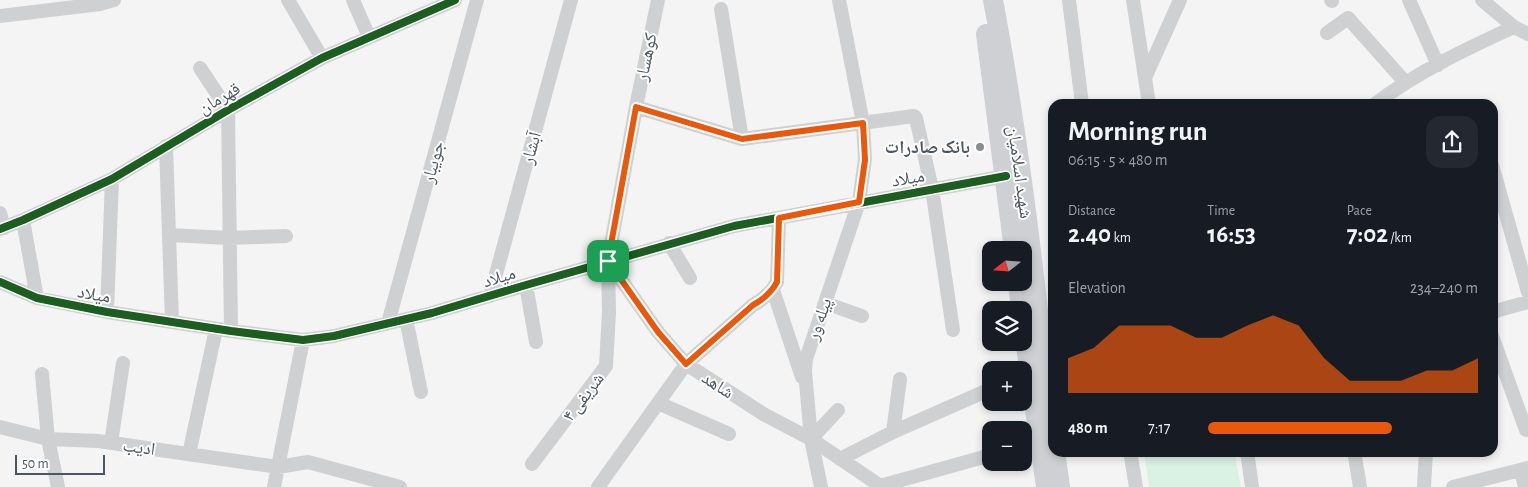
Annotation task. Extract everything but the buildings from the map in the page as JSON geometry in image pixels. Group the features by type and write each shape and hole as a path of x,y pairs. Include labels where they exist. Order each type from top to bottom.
{"main road":[{"name":"شهید اسلامیان","path":"979,0 987,37 1013,241"},
{"name":"شهید اسلامیان","path":"993,0 1008,83 1041,334 1046,487"},
{"name":"شهید اسلامیان","path":"1027,351 1044,443"},
{"name":"شهید اسلامیان","path":"1049,457 1060,487"}],"street":[{"path":"0,16 114,0"},
{"path":"288,0 322,58"},
{"path":"353,0 370,37"},
{"name":"قهرمان","path":"2,228 112,179 228,110 322,58 455,0"},
{"name":"جویبار","path":"388,323 477,0"},
{"name":"آبشار","path":"490,296 571,0"},
{"name":"کوهسار","path":"608,261 658,0"},
{"name":"پیله ور","path":"821,487 811,439 806,359 859,202 865,160 863,123 839,0"},
{"path":"1069,0 1081,99"},
{"path":"1133,0 1148,99"},
{"path":"1145,78 1180,0"},
{"path":"1409,0 1438,65"},
{"path":"1482,0 1514,27 1528,34"},
{"path":"721,9 742,139"},
{"path":"1327,33 1348,18 1405,82"},
{"path":"1382,99 1405,82 1514,27"},
{"path":"200,68 228,110 231,331"},
{"path":"636,107 742,139 914,116 932,189 953,330"},
{"path":"166,146 172,322"},
{"name":"میلاد","path":"0,282 37,298 107,312 303,340 334,336 432,314 669,243 734,226 1006,176"},
{"path":"107,312 112,179"},
{"path":"1498,186 1528,292"},
{"path":"0,213 2,228"},
{"path":"598,487 686,364 753,305 766,298 773,290 777,282 779,218"},
{"path":"23,220 37,298"},
{"path":"169,235 230,238 286,236"},
{"path":"669,243 690,278"},
{"name":"شاهد","path":"608,261 658,332 686,364 765,415 811,439 881,486"},
{"name":"شریفی ۴","path":"532,464 606,366 608,261"},
{"path":"526,285 536,342"},
{"path":"773,290 807,393"},
{"path":"1498,310 1528,302"},
{"path":"825,303 862,316"},
{"path":"406,319 421,392"},
{"path":"189,454 216,329"},
{"path":"274,487 303,340"},
{"path":"1498,353 1526,430"},
{"path":"111,443 123,363"},
{"path":"42,374 48,439 58,487"},
{"path":"893,432 900,379"},
{"path":"840,459 893,432 982,393"},
{"path":"658,403 729,434"},
{"path":"811,439 838,410"},
{"name":"ادیب","path":"0,427 48,439 111,443 278,467 308,462 400,487"},
{"path":"1131,457 1136,487"},
{"path":"1248,457 1252,487"},
{"path":"1355,457 1360,487"},
{"path":"1424,487 1426,457"},
{"path":"881,486 982,458"},
{"path":"1453,487 1524,469 1525,487"}],"green space":[{"path":"1145,457 1235,457 1241,487 1149,487"}],"cycle path":[{"path":"0,229 112,179 228,110 322,58 455,0"},
{"path":"0,282 37,298 107,312 303,340 334,336 432,313 734,226 1006,176"}],"place":[{"name":"بانک صادرات","path":"980,147"}],"route":[{"path":"636,107 742,139 863,123 865,160 859,202 779,218 777,282 773,290 766,298 753,305 686,364 658,332 608,261 636,107"}]}
